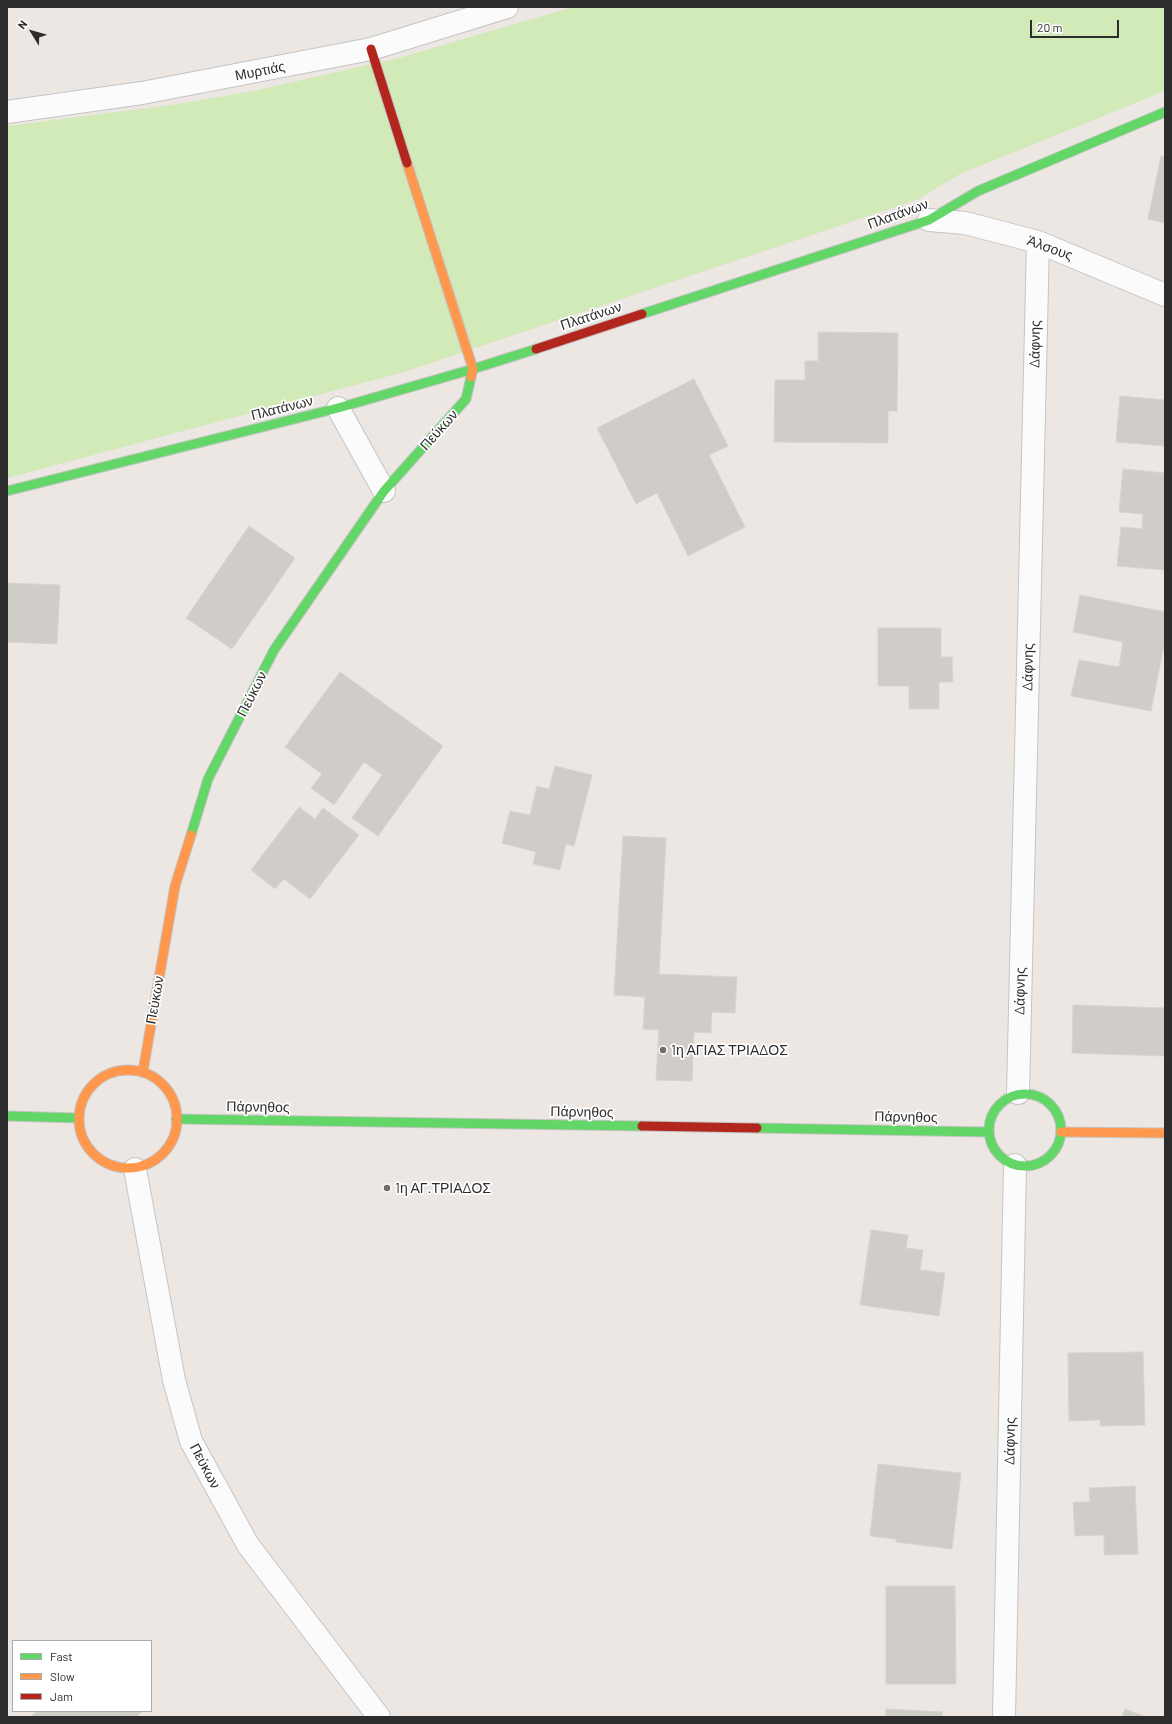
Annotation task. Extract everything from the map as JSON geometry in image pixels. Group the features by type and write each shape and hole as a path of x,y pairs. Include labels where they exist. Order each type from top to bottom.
{"street":[{"name":"Μυρτιάς","path":"7,112 142,93 372,49 507,7"},
{"path":"372,49 473,369"},
{"name":"Πλατάνων","path":"7,491 338,408 473,369 929,220 978,190 1165,112"},
{"name":"Άλσους","path":"929,220 965,223 1038,242 1165,295"},
{"name":"Δάφνης","path":"1018,1093 1038,242"},
{"name":"Πεύκων","path":"143,1071 175,886 208,779 274,650 384,491 466,399 473,369"},
{"path":"338,408 384,491"},
{"path":"120,1070 143,1071 157,1079 168,1090 176,1104 174,1138 163,1154 148,1165 136,1169 110,1166 93,1154 82,1138 78,1118 84,1096 99,1079 120,1070"},
{"path":"1018,1093 1034,1095 1044,1099 1053,1107 1058,1117 1061,1132 1055,1149 1048,1158 1038,1164 1027,1166 1016,1165 1005,1161 997,1153 991,1143 988,1132 994,1110 1001,1102 1018,1093"},
{"path":"7,1116 78,1118"},
{"name":"Πάρνηθος","path":"176,1119 988,1132"},
{"path":"1061,1132 1165,1133"},
{"name":"Δάφνης","path":"1004,1717 1016,1165"},
{"name":"Πεύκων","path":"136,1169 174,1380 191,1441 248,1545 379,1717"}],"green space":[{"path":"573,7 1165,7 1165,91 960,174 919,199 404,372 7,478 7,126 172,105 253,91 399,58"}],"building":[{"path":"1161,156 1165,157 1165,223 1148,219"},
{"path":"818,332 898,333 897,411 888,411 888,443 774,442 775,380 805,380 805,361 818,361"},
{"path":"694,379 728,446 709,455 745,527 688,556 657,493 636,504 597,428"},
{"path":"1120,396 1165,400 1165,446 1116,442"},
{"path":"1123,469 1165,473 1165,570 1117,566 1121,527 1142,529 1143,514 1119,512"},
{"path":"249,526 295,558 232,649 186,618"},
{"path":"7,583 60,585 57,644 7,642"},
{"path":"1080,595 1165,612 1165,640 1151,711 1071,696 1079,660 1119,667 1123,642 1073,632"},
{"path":"878,628 941,628 941,657 952,657 953,682 939,682 939,709 909,709 909,686 878,686"},
{"path":"340,672 443,746 378,836 352,818 382,775 364,762 334,805 311,788 322,774 285,747"},
{"path":"555,766 592,775 574,846 566,844 560,870 533,864 536,852 502,843 510,811 530,815 537,786 549,789"},
{"path":"299,807 315,819 323,808 359,835 310,899 284,879 275,889 251,870"},
{"path":"623,836 666,838 659,974 737,977 735,1013 712,1012 711,1033 694,1032 692,1081 656,1080 659,1030 643,1029 645,997 614,995"},
{"path":"1073,1005 1165,1008 1165,1056 1072,1053"},
{"path":"871,1230 908,1235 906,1248 923,1250 920,1270 945,1273 939,1316 860,1305"},
{"path":"1143,1352 1145,1425 1100,1426 1100,1420 1069,1421 1068,1353"},
{"path":"878,1464 961,1473 952,1549 896,1542 896,1539 870,1536"},
{"path":"1135,1486 1138,1554 1104,1555 1104,1535 1075,1536 1073,1502 1090,1502 1089,1488"},
{"path":"886,1586 955,1586 956,1684 886,1684"},
{"path":"886,1709 943,1712 942,1717 886,1717"},
{"path":"1125,1709 1146,1717 1122,1717"},
{"path":"36,1712 142,1712 136,1717 30,1717"}],"traffic: fast":[{"path":"642,314 929,220 978,191 1165,112"},
{"path":"7,491 338,408 536,349"},
{"path":"191,835 208,779 274,650 384,491 466,399 471,377"},
{"path":"1025,1094 1039,1097 1051,1104 1058,1116 1061,1130 1058,1144 1051,1156 1039,1163 1025,1166 1011,1163 999,1156 992,1144 989,1130 992,1116 999,1104 1011,1097 1025,1094"},
{"path":"7,1116 78,1118"},
{"path":"176,1119 642,1126"},
{"path":"757,1128 988,1132"}],"traffic: slow":[{"path":"407,163 473,369 471,377"},
{"path":"143,1071 175,886 191,835"},
{"path":"128,1070 147,1074 163,1084 173,1100 177,1119 173,1138 163,1154 147,1164 128,1168 109,1164 93,1154 83,1138 79,1119 83,1100 93,1084 109,1074 128,1070"},
{"path":"1061,1132 1165,1133"}],"traffic: jam":[{"path":"371,49 407,163"},
{"path":"536,349 642,314"},
{"path":"642,1126 757,1128"}],"place":[{"name":"1η ΑΓΙΑΣ ΤΡΙΑΔΟΣ","path":"663,1050"},
{"name":"1η ΑΓ.ΤΡΙΑΔΟΣ","path":"387,1188"}]}
